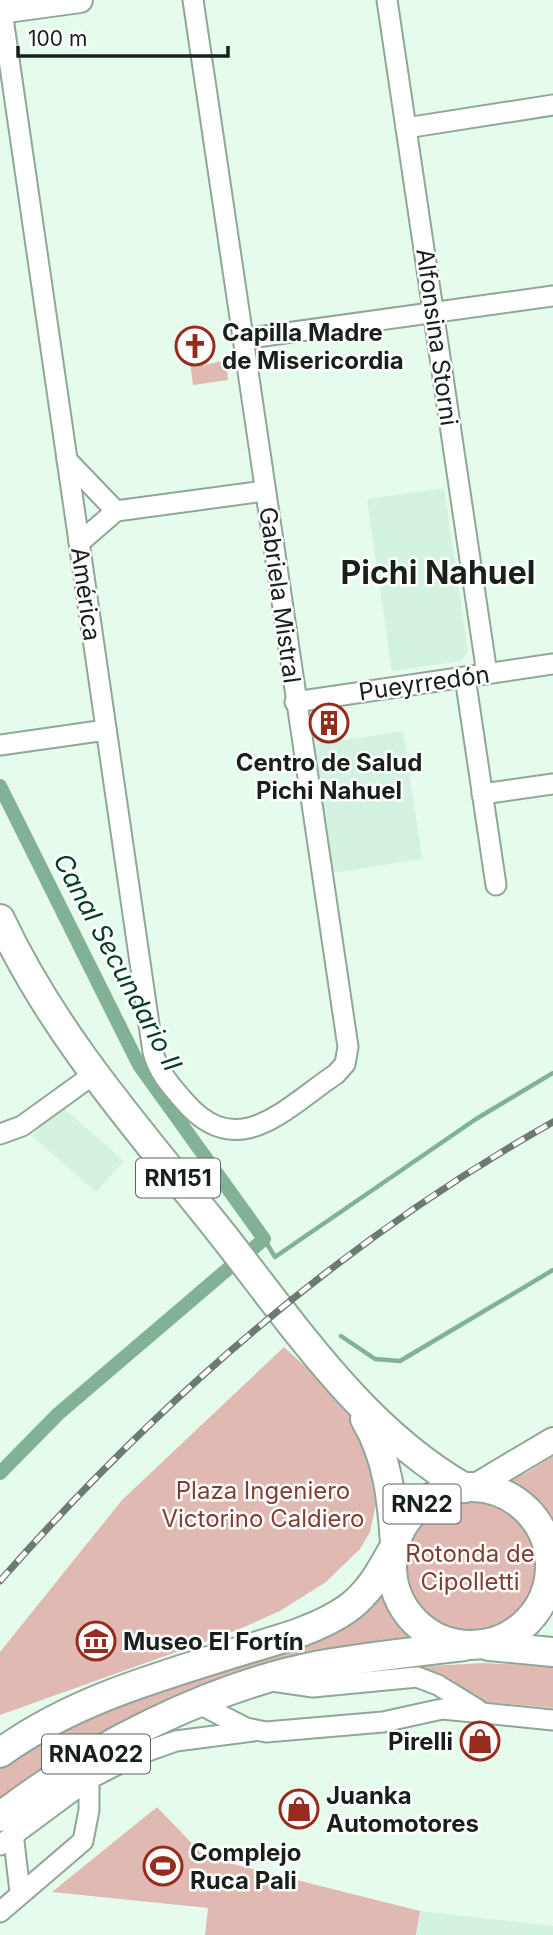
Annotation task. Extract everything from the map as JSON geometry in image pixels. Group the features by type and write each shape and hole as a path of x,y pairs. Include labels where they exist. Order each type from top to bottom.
{"highway":[{"name":"RN151","path":"0,919 38,994 94,1074 353,1398 410,1452 470,1487"},
{"name":"RN151","path":"353,1398 383,1458 391,1496 394,1547"},
{"name":"RN22","path":"471,1646 506,1638 529,1621 544,1597 551,1570 551,1552 544,1535 528,1511 503,1494 470,1487 445,1491 419,1506 405,1523 394,1547 391,1565 396,1594 412,1620 435,1638 471,1646 553,1652"},
{"name":"RNA022","path":"0,1753 38,1727 99,1698 292,1635 332,1618 363,1595 394,1547"},
{"name":"RNA022","path":"4,1832 66,1770 131,1735 199,1704 264,1680 328,1664 471,1646"}],"main road":[{"path":"1,11 80,0"},
{"path":"470,1487 553,1440"}],"street":[{"name":"Gabriela Mistral","path":"193,0 348,1055 336,1074 254,1129 241,1131"},
{"name":"Alfonsina Storni","path":"387,0 487,674"},
{"name":"América","path":"1,11 155,1059 164,1077 197,1115 217,1126 241,1131"},
{"path":"406,128 553,105"},
{"path":"243,339 553,296"},
{"path":"67,460 116,512"},
{"path":"79,543 116,512 265,492"},
{"name":"Pueyrredón","path":"295,702 553,664"},
{"path":"465,677 496,885"},
{"path":"0,745 106,730"},
{"path":"482,794 553,784"},
{"path":"0,1134 22,1126 94,1074"},
{"path":"264,1680 313,1688 406,1676 438,1685 484,1713"},
{"path":"406,1676 421,1688 415,1714"},
{"path":"199,1704 255,1731"},
{"path":"20,1892 4,1832 89,1779 134,1755 176,1741 255,1731 277,1732 370,1723 442,1709 553,1720"},
{"path":"0,1912 20,1892 83,1841 89,1810 89,1779"}],"shaded area":[{"path":"444,488 468,651 461,661 392,671 367,499"},
{"path":"403,731 422,859 332,873 312,745"},
{"path":"59,1104 124,1161 96,1192 32,1136"},
{"path":"420,1911 553,1926 553,1935 417,1935"}],"green space":[{"path":"226,360 228,380 193,385 190,362 196,367"},
{"name":"Plaza Ingeniero Victorino Caldiero","path":"284,1347 333,1392 361,1428 378,1495 370,1532 360,1549 326,1582 280,1611 235,1631 0,1715 0,1652 122,1500"},
{"path":"553,1456 553,1525 533,1496 504,1481 526,1473"},
{"name":"Rotonda de Cipolletti","path":"470,1501 495,1506 517,1520 531,1542 536,1567 531,1592 517,1614 495,1628 470,1633 445,1628 423,1614 409,1592 404,1567 409,1542 423,1520 445,1506"},
{"path":"381,1589 387,1607 396,1621 423,1644 335,1656 0,1806 0,1762 24,1745"},
{"path":"483,1663 553,1666 553,1708 474,1701 411,1667"},
{"name":"Complejo Ruca Pali","path":"157,1807 205,1857 420,1911 416,1935 205,1935 208,1908 52,1892"}],"waterway":[{"name":"Canal Secundario II","path":"0,786 139,1065 264,1239 248,1253"},
{"path":"264,1239 275,1257 476,1119 553,1073"},
{"name":"Canal Secundario II","path":"0,1473 58,1414 229,1268"},
{"path":"341,1336 375,1359 400,1361 553,1270"}],"railway":[{"path":"0,1581 124,1450 257,1328 400,1218 475,1168 553,1122"}],"place":[{"name":"Capilla Madre de Misericordia","path":"195,346"},
{"name":"Centro de Salud Pichi Nahuel","path":"329,723"},
{"name":"Museo El Fortín","path":"96,1641"},
{"name":"Pirelli","path":"480,1741"},
{"name":"Juanka Automotores","path":"299,1809"},
{"name":"Complejo Ruca Pali","path":"163,1866"}],"district":[{"name":"Pichi Nahuel","path":"438,572"}]}
